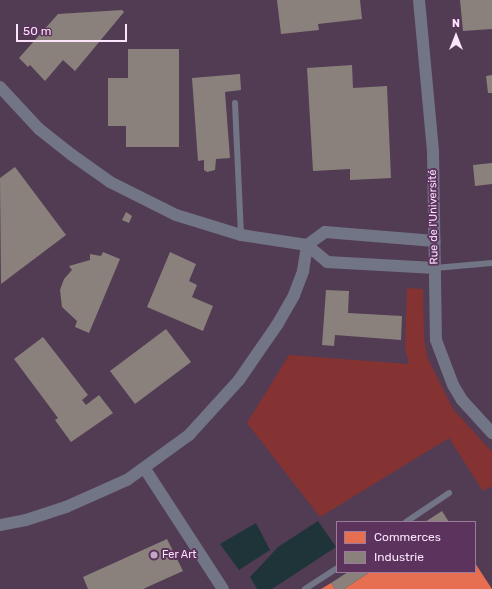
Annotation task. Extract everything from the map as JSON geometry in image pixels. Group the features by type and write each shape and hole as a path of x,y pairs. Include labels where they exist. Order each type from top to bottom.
{"street":[{"name":"Rue de l'Université","path":"419,0 433,151 435,327 438,350 462,400 487,423 492,433"},
{"path":"0,87 39,129 110,182 176,215 241,235 307,245 327,262 435,268"},
{"path":"0,525 26,520 109,488 145,469 189,434 230,391 259,353 294,295 303,271 307,245 325,232 435,241"},
{"path":"145,469 223,589"}],"lane":[{"path":"235,103 241,235"},
{"path":"435,268 492,263"},
{"path":"408,521 449,494"},
{"path":"305,589 336,569"}],"shaded area":[{"path":"407,288 423,289 424,339 428,359 453,409 492,452 492,486 483,491 449,438 320,517 247,423 289,355 409,364 405,347"},
{"path":"318,521 336,547 272,589 257,589 250,577 278,547"},
{"path":"256,523 270,550 239,570 220,544"}],"building: Commerces":[{"path":"476,565 492,589 344,589 368,573 476,573"},
{"path":"331,583 335,589 321,589"}],"building: Industrie":[{"path":"277,0 360,0 362,19 318,24 319,30 281,34"},
{"path":"460,0 492,0 492,29 463,31"},
{"path":"122,10 124,12 75,71 63,60 45,81 30,65 28,67 19,58 58,14"},
{"path":"128,49 179,49 179,147 126,147 126,126 108,126 108,78 128,78"},
{"path":"352,65 353,88 387,86 391,178 350,180 350,169 313,171 307,68"},
{"path":"240,74 241,90 225,92 230,158 216,159 215,170 207,172 204,170 204,160 198,161 192,78"},
{"path":"492,75 492,93 488,93 486,76"},
{"path":"492,163 492,184 475,186 473,165"},
{"path":"15,167 66,235 1,284 0,178"},
{"path":"126,212 132,216 129,223 122,220"},
{"path":"103,252 120,259 89,333 75,327 77,321 62,307 60,290 64,279 72,270 69,266 90,260 90,254 101,256"},
{"path":"170,252 196,264 189,281 197,285 192,297 213,306 203,331 147,307"},
{"path":"326,290 349,291 348,313 402,316 401,340 335,335 334,346 322,345"},
{"path":"166,329 191,362 135,404 110,371"},
{"path":"43,337 88,395 82,400 86,405 99,395 113,413 71,442 55,420 58,418 14,359"},
{"path":"442,511 448,521 427,521"},
{"name":"Fer Art","path":"167,539 183,571 143,589 88,589 83,577"},
{"path":"346,573 368,573 344,589 335,589 331,583"}],"place":[{"name":"Fer Art","path":"154,555"}]}
